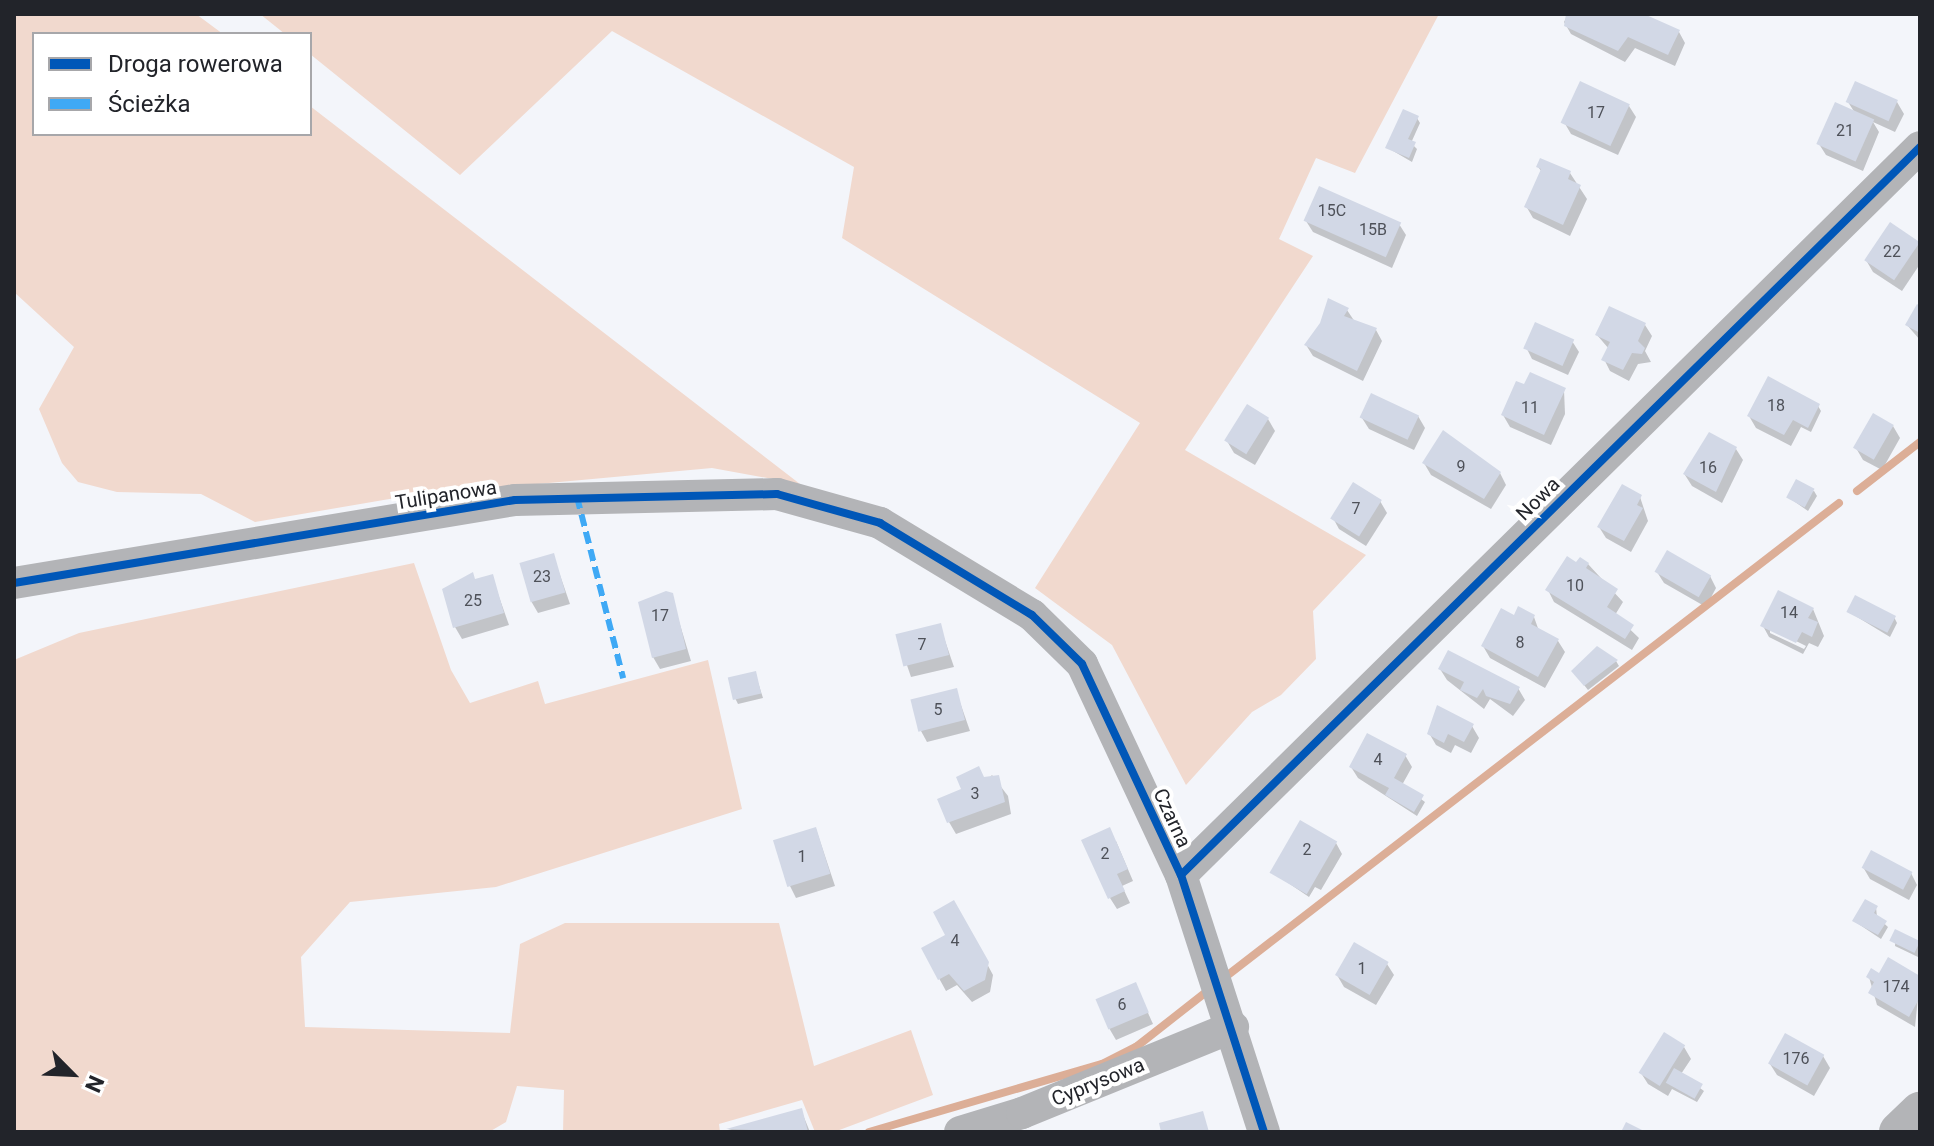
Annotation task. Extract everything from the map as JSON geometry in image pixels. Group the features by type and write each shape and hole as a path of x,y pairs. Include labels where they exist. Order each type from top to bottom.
{"street":[{"name":"Nowa","path":"1181,875 1920,147"},
{"name":"Tulipanowa","path":"14,583 515,500 654,495 777,494 880,523 967,572"},
{"name":"Czarna","path":"967,572 1032,615 1082,664 1181,875 1233,1027 1264,1132"},
{"name":"Cyprysowa","path":"960,1132 1022,1113 1233,1027"},
{"path":"1899,1132 1920,1112"}],"shaded area":[{"path":"14,14 196,14 220,32 32,32 32,136 312,136 312,108 800,484 712,468 407,496 255,522 201,494 117,492 78,482 62,463 39,409 74,347 14,292"},
{"path":"260,14 1439,14 1355,173 1316,158 1279,239 1313,256 1185,450 1366,555 1313,611 1316,659 1281,695 1252,712 1186,785 1112,645 1035,588 1140,423 842,238 854,167 612,31 460,175 312,56 312,32 282,32"},
{"path":"414,563 451,670 470,703 538,681 545,704 708,660 742,809 496,887 350,902 301,957 305,1027 510,1033 520,944 565,923 779,923 814,1066 911,1030 933,1095 834,1132 815,1132 802,1100 719,1124 720,1132 563,1132 564,1090 517,1086 506,1122 489,1132 14,1132 14,660 79,633"}],"building":[{"path":"1566,14 1644,14 1680,30 1668,55 1628,37 1618,51 1564,26"},
{"path":"1580,81 1630,104 1610,146 1561,123"},
{"path":"1855,81 1898,100 1889,121 1846,102"},
{"path":"1835,102 1874,119 1856,162 1816,144"},
{"path":"1403,109 1419,116 1408,139 1416,142 1409,158 1385,148"},
{"path":"1540,158 1571,171 1568,179 1581,185 1563,225 1524,207 1541,169 1536,167"},
{"path":"1319,186 1401,223 1386,257 1304,221"},
{"path":"1890,222 1920,242 1894,280 1864,260"},
{"path":"1328,298 1349,308 1344,316 1377,328 1357,371 1304,345 1320,323"},
{"path":"1917,304 1920,306 1920,333 1905,325"},
{"path":"1609,306 1646,323 1638,341 1645,348 1642,354 1632,353 1623,370 1601,360 1610,342 1595,335"},
{"path":"1535,322 1574,339 1562,366 1523,348"},
{"path":"1530,372 1566,388 1544,435 1501,415 1516,381 1524,384"},
{"path":"1768,376 1820,404 1808,428 1793,420 1784,435 1747,416"},
{"path":"1371,393 1419,415 1408,440 1360,417"},
{"path":"1247,404 1269,418 1246,454 1224,440"},
{"path":"1873,413 1894,425 1874,460 1853,448"},
{"path":"1443,430 1501,472 1484,499 1422,463"},
{"path":"1709,432 1737,447 1716,492 1683,474"},
{"path":"1796,479 1815,489 1805,507 1786,498"},
{"path":"1353,482 1382,500 1359,536 1330,518"},
{"path":"1622,484 1642,495 1637,505 1643,508 1624,541 1597,527"},
{"path":"1667,550 1711,575 1699,597 1654,572"},
{"path":"554,553 565,592 531,602 519,563"},
{"path":"1567,556 1576,562 1580,557 1589,563 1586,568 1618,589 1607,607 1634,625 1625,639 1545,590"},
{"path":"473,572 475,579 493,574 504,613 453,628 442,589"},
{"path":"1778,590 1814,608 1808,618 1818,622 1812,637 1802,632 1796,643 1760,626"},
{"path":"666,591 673,593 686,649 652,658 638,602"},
{"path":"1855,595 1896,616 1887,633 1846,612"},
{"path":"1518,606 1535,615 1531,624 1559,639 1538,677 1481,646 1501,608 1514,615"},
{"path":"941,623 949,655 903,666 895,634"},
{"path":"1597,646 1618,660 1584,686 1571,671"},
{"path":"1448,650 1520,687 1510,704 1486,696 1483,689 1477,698 1460,690 1464,682 1438,669"},
{"path":"756,671 761,693 733,700 728,678"},
{"path":"957,688 965,720 918,732 910,700"},
{"path":"1437,705 1474,724 1464,742 1448,734 1444,743 1427,734"},
{"path":"1367,733 1407,754 1394,778 1424,795 1414,812 1385,795 1389,788 1349,767"},
{"path":"979,766 984,777 999,775 1005,802 947,823 937,799 961,789 956,777"},
{"path":"1300,820 1337,842 1307,894 1270,873"},
{"path":"816,827 830,874 787,887 773,840"},
{"path":"1110,827 1128,869 1117,874 1125,891 1108,899 1081,840"},
{"path":"1871,850 1912,872 1903,890 1862,868"},
{"path":"1865,899 1878,906 1874,913 1887,921 1878,935 1852,921"},
{"path":"954,900 989,962 985,980 964,991 949,974 938,980 921,948 945,935 933,912"},
{"path":"1895,929 1920,941 1914,953 1889,941"},
{"path":"1354,942 1389,962 1370,995 1335,975"},
{"path":"1888,957 1920,976 1920,997 1909,1017 1868,993 1874,982 1866,977 1871,968 1879,973"},
{"path":"1136,982 1149,1012 1108,1030 1095,999"},
{"path":"1664,1032 1685,1045 1660,1086 1639,1073"},
{"path":"1785,1033 1824,1055 1807,1085 1768,1064"},
{"path":"1674,1068 1703,1084 1695,1099 1666,1083"},
{"path":"802,1108 808,1132 726,1129"},
{"path":"1203,1111 1209,1132 1161,1132 1159,1123"},
{"path":"1626,1122 1646,1132 1621,1132"}],"waterway":[{"path":"1857,491 1920,442"},
{"path":"1224,978 1839,503"},
{"path":"869,1132 1102,1064 1136,1047 1210,989"}],"marked path":[{"path":"577,497 623,678"}],"cycle path":[{"path":"1181,875 1920,147"},
{"path":"14,583 515,500 777,494 880,523 1032,615 1082,664 1181,875 1264,1132"}]}
